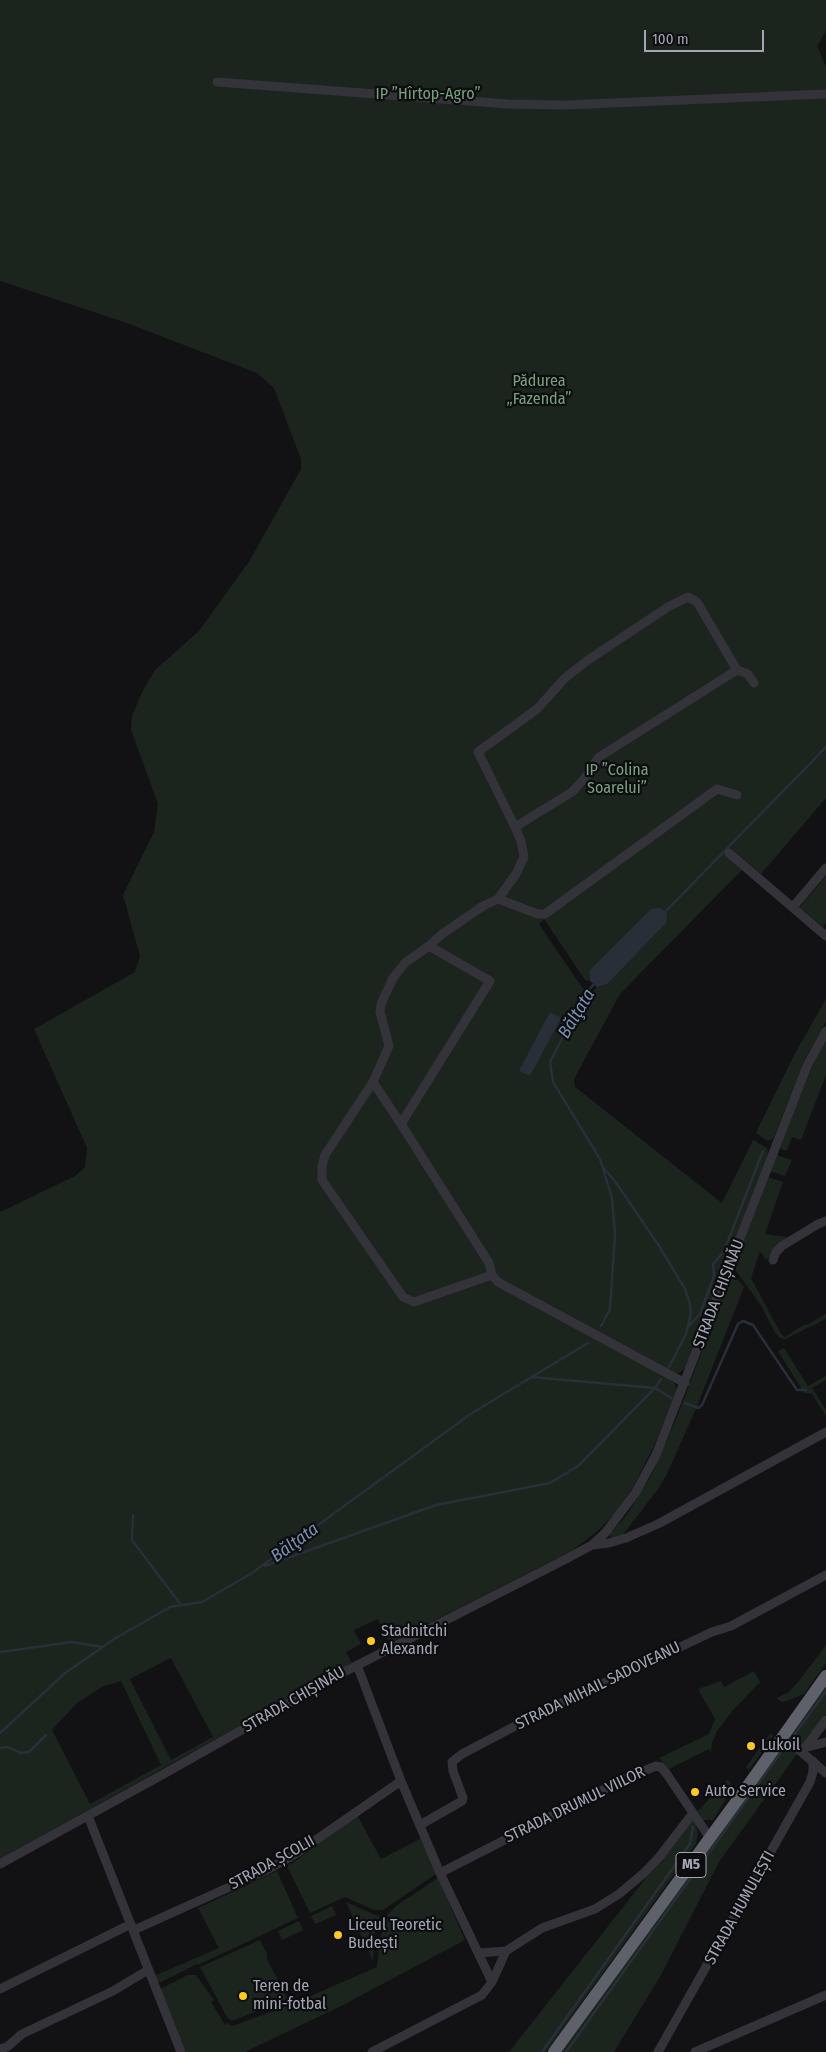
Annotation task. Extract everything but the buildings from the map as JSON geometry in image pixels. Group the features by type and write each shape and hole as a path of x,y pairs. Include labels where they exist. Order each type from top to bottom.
{"highway":[{"name":"M5","path":"554,2052 826,1676"}],"street":[{"path":"218,82 527,104 565,105 826,94"},
{"path":"492,1275 414,1302 403,1297 322,1180 322,1166 325,1155 373,1082 389,1046 380,1012 381,1004 394,978 405,963 442,934 483,906 498,899 516,874 524,857 522,841 478,752 537,709 565,678 588,660 668,607 688,597 697,602 737,670 748,674 754,683"},
{"path":"515,827 572,792 584,779 599,757 737,670"},
{"path":"498,899 538,914 544,914 717,789 737,795"},
{"path":"729,853 826,936"},
{"path":"793,907 826,868"},
{"path":"402,1124 490,981 429,946"},
{"name":"STRADA CHIȘINĂU","path":"0,1864 357,1664 592,1545 618,1518 636,1492 656,1455 808,1066 826,1030"},
{"path":"373,1082 402,1124 489,1263 492,1275 498,1282 685,1383"},
{"path":"774,1260 776,1252 782,1246 826,1221"},
{"name":"STRADA CHIȘINĂU","path":"592,1545 626,1538 658,1524 826,1432"},
{"name":"STRADA MIHAIL SADOVEANU","path":"420,1825 462,1801 463,1798 452,1771 452,1762 462,1754 540,1713 712,1632 731,1626 826,1575"},
{"path":"357,1664 401,1781 440,1873 492,1982"},
{"path":"802,1748 826,1720"},
{"path":"782,1739 802,1748 826,1773"},
{"path":"802,1748 826,1742"},
{"name":"STRADA HUMULEȘTI","path":"658,2052 810,1782 813,1772 813,1761"},
{"name":"STRADA DRUMUL VIILOR","path":"440,1873 626,1778 656,1766 661,1767 666,1773 710,1838"},
{"name":"STRADA ȘCOLII","path":"0,1989 132,1927 280,1863 296,1854 401,1781"},
{"path":"478,1953 506,1951 542,1928 594,1909 619,1894 644,1873 660,1856 693,1813"},
{"path":"88,1816 181,2052"},
{"path":"372,2052 477,1999 489,1989 506,1951"},
{"path":"5,2049 22,2034 113,1991 148,1970"},
{"path":"695,2052 826,1995"}],"green space":[{"name":"Pădurea „Fazenda”","path":"0,0 826,0 826,31 817,46 826,67 826,798 761,874 732,849 726,855 743,869 620,994 574,1079 575,1087 722,1203 753,1140 767,1148 768,1155 687,1366 679,1373 673,1374 552,1306 548,1313 670,1379 675,1384 677,1390 653,1448 633,1487 614,1515 594,1534 571,1551 390,1643 378,1619 354,1630 361,1644 346,1652 352,1663 0,1859 0,1212 75,1176 85,1167 87,1148 34,1029 135,972 140,956 123,895 154,832 158,804 131,730 132,716 143,690 155,670 199,631 250,560 301,469 301,459 274,388 257,373 124,322 0,281","holes":["544,919 585,980 590,981 589,971 607,984 597,987 590,994 583,989 539,924","171,1658 213,1737 171,1760 130,1679","121,1681 161,1765 90,1804 52,1730 77,1703 102,1687"]},
{"path":"826,876 826,923 823,927 800,907"},
{"path":"826,999 826,1022 806,1057 773,1139 768,1141 756,1133 794,1055"},
{"path":"826,1039 826,1075 801,1140 792,1137 787,1150 783,1150 780,1148 789,1123 811,1069"},
{"path":"776,1155 792,1160 785,1176 770,1171"},
{"path":"768,1177 783,1182 765,1234 788,1237 766,1260 760,1251 751,1278 781,1334 785,1337 805,1324 807,1325 826,1314 826,1319 785,1339 780,1338 774,1331 762,1307 734,1268"},
{"path":"736,1278 744,1287 698,1404 666,1476 622,1536 613,1538 609,1535 626,1516 650,1478 677,1417 729,1280"},
{"path":"784,1348 808,1386 826,1376 826,1380 812,1388 826,1410 826,1416 812,1394 804,1393 778,1351"},
{"path":"826,1645 826,1663 804,1694 781,1702 777,1698 789,1692"},
{"path":"754,1671 760,1682 733,1710 717,1731 712,1743 711,1753 709,1749 669,1769 659,1758 709,1734 715,1719 698,1689 721,1681 724,1687"},
{"path":"826,1680 826,1714 803,1746 787,1736"},
{"path":"770,1734 773,1736 749,1770 746,1767"},
{"path":"782,1744 797,1754 719,1862 661,1975 614,2052 559,2052"},
{"path":"728,1779 733,1787 715,1817 713,1820 703,1820 698,1811"},
{"path":"357,1815 381,1859 422,1838 436,1874 383,1910 374,1910 345,1897 310,1913 287,1866"},
{"path":"695,1821 698,1832 696,1844 546,2052 509,2052 690,1822"},
{"path":"277,1871 298,1918 161,1982 156,1982 154,1976 219,1948 198,1908"},
{"path":"438,1878 465,1940 343,2005 245,2052 186,2052 160,1989 188,1975 196,1975 214,2000 211,2002 225,2025 227,2023 232,2026 290,2005 377,1967 379,1948 382,1947 382,1944 379,1944 386,1918 402,1923 386,1916 396,1906"},
{"path":"346,1902 380,1917 379,1923 375,1928 373,1961"},
{"path":"332,1906 336,1915 316,1924 314,1922 311,1916"},
{"path":"299,1921 303,1930 282,1940 278,1931"},
{"path":"260,1940 267,1954 267,1959 288,1999 232,2021 227,2017 200,1967"}],"shaded area":[{"path":"661,908 667,914 666,923 607,984 597,987 590,981 589,971 651,909"},
{"path":"550,1012 561,1018 530,1076 519,1071"}],"waterway":[{"name":"Bălţata","path":"663,914 826,747"},
{"name":"Bălţata","path":"596,982 586,993 550,1062 553,1082 600,1159 612,1198 615,1234 610,1309 601,1326"},
{"path":"689,1326 700,1314 714,1276 713,1264 724,1251 763,1151"},
{"path":"603,1167 617,1184 659,1246 685,1289 690,1304 691,1313 686,1334 669,1367"},
{"path":"685,1403 698,1408 702,1405 738,1324 743,1321 753,1325 797,1390 806,1390"},
{"name":"Bălţata","path":"0,1733 64,1674 114,1639 170,1607 202,1602 252,1573 472,1413 588,1343"},
{"path":"531,1377 655,1388 671,1398"},
{"path":"265,1566 436,1505 550,1483 578,1466 655,1388 661,1379"},
{"path":"133,1515 132,1540 181,1605"},
{"path":"0,1652 72,1642 102,1647"},
{"path":"792,1738 826,1691"},
{"path":"0,1748 7,1747 21,1753 29,1752 46,1735"},
{"path":"566,2052 784,1748"},
{"path":"542,2052 690,1844 693,1827"}],"place":[{"name":"Stadnitchi Alexandr","path":"371,1641"},
{"name":"Lukoil","path":"751,1746"},
{"name":"Auto Service","path":"695,1792"},
{"name":"Liceul Teoretic Budești","path":"338,1935"},
{"name":"Teren de mini-fotbal","path":"243,1996"}],"park label":[{"name":"IP ”Hîrtop-Agro”","path":"428,95"},
{"name":"IP ”Colina Soarelui”","path":"617,780"}]}
